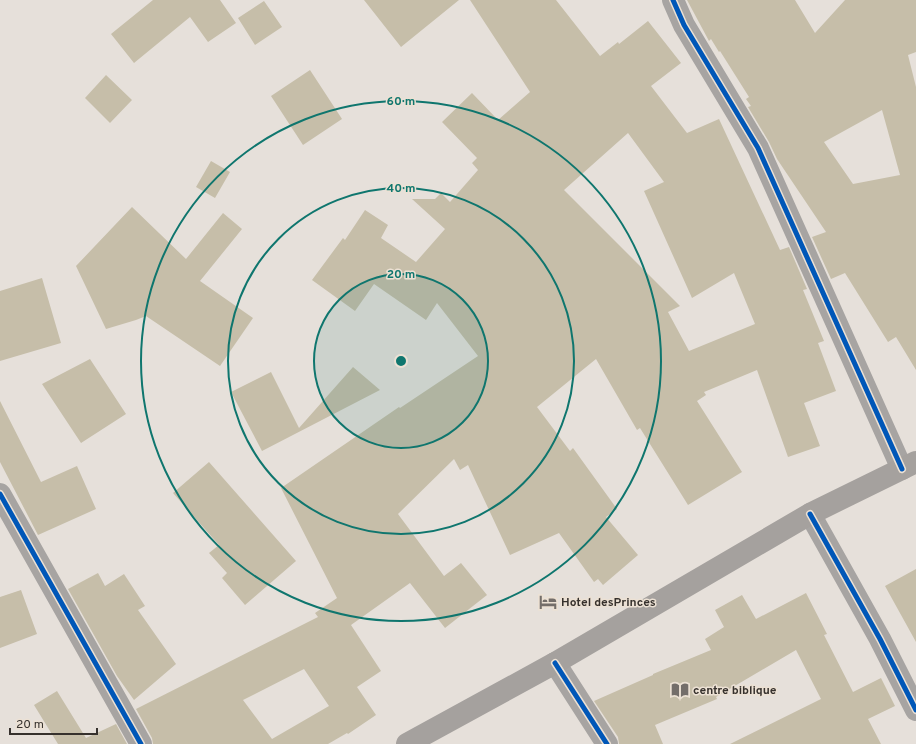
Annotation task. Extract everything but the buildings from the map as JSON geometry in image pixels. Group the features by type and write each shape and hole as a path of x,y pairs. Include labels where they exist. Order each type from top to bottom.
{"highway":[{"path":"407,744 555,663 810,514 909,466"}],"street":[{"path":"674,0 684,25 758,148 909,466"},
{"path":"0,494 141,744"},
{"path":"810,514 880,639 916,710"},
{"path":"555,663 607,744"}],"cycle path":[{"path":"673,0 684,25 758,148 902,469"},
{"path":"0,494 141,744"},
{"path":"810,514 880,639 916,710"},
{"path":"555,663 607,744"}],"place":[{"name":"Hotel desPrinces","path":"548,602"},
{"name":"centre biblique","path":"680,690"}]}
